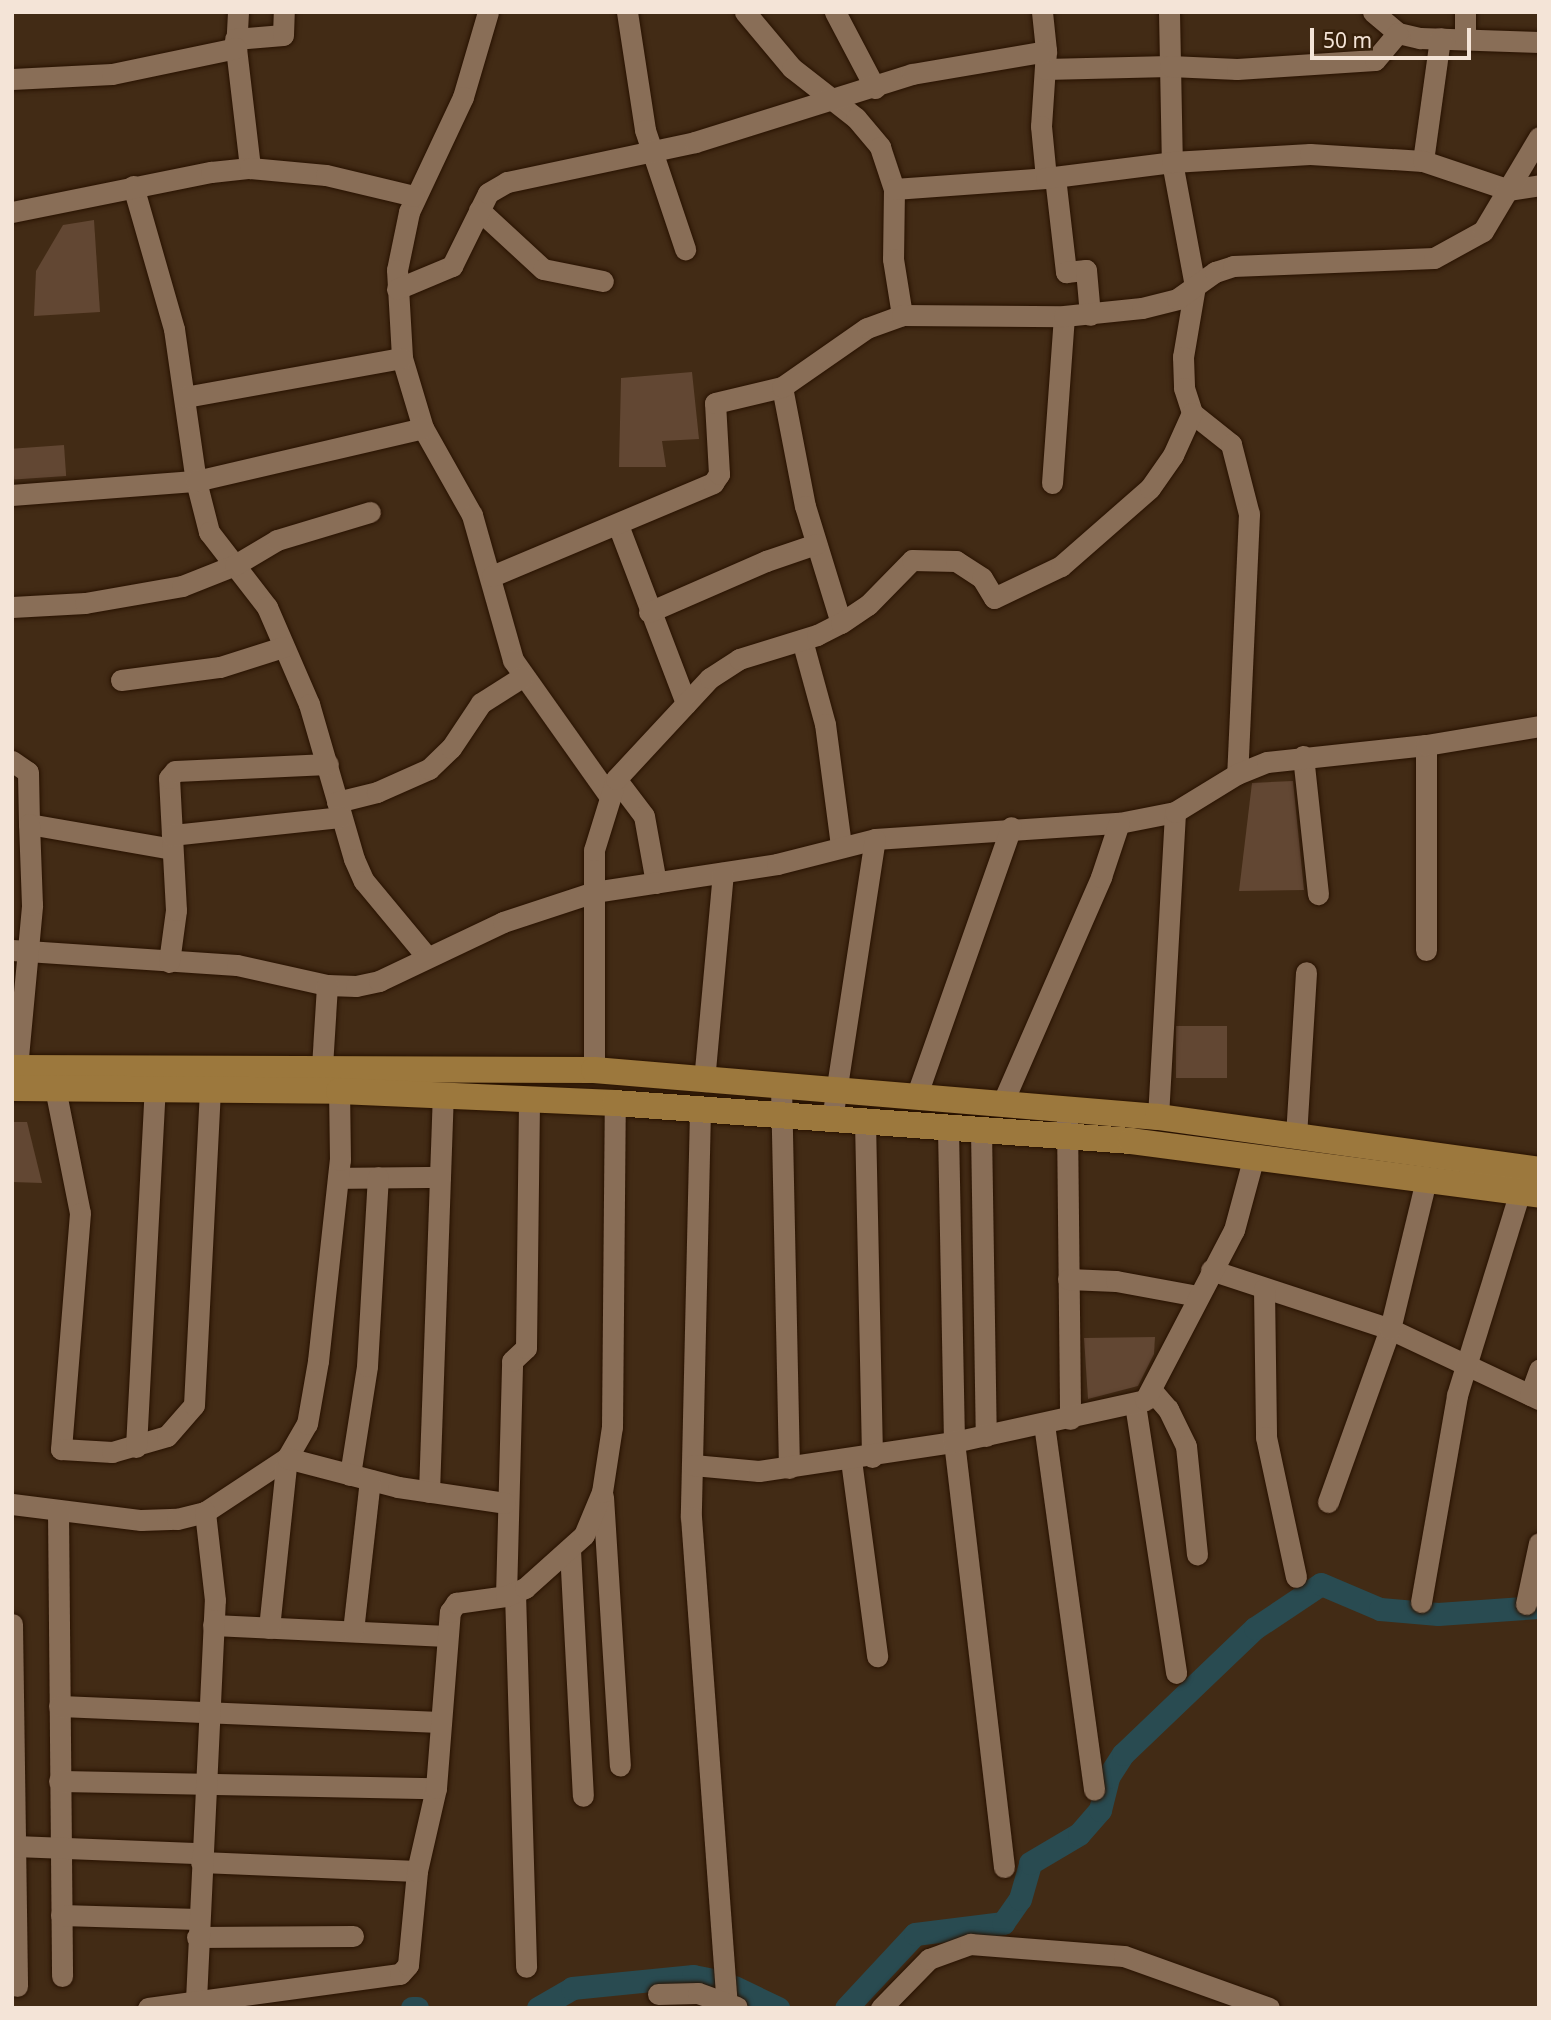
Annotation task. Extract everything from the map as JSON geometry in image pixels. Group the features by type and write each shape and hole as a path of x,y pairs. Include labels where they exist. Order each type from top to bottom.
{"main road":[{"path":"14,1075 55,1088 210,1088 238,1079 322,1067 594,1070 1158,1117 1539,1170"},
{"path":"14,1075 238,1079 339,1091 443,1097 528,1097 1068,1136 1254,1156 1529,1193"}],"street":[{"path":"238,12 235,44 250,169"},
{"path":"12,79 112,74 283,34 284,12"},
{"path":"488,12 463,97 414,195 399,253 397,289 402,358 424,428 472,515 492,576 513,660 522,677 612,786 644,816 656,883"},
{"path":"627,12 651,152 685,249"},
{"path":"745,12 792,68 836,101 880,147 894,189 893,259 902,315"},
{"path":"835,12 875,88"},
{"path":"1169,12 1172,162 1195,286 1183,357 1185,388 1192,413 1231,444 1249,514 1237,774"},
{"path":"1373,12 1398,33 1440,38 1539,42"},
{"path":"1465,12 1465,39"},
{"path":"1043,13 1046,60 1041,126 1066,272 1086,270 1090,315"},
{"path":"397,289 452,266 488,194 507,182 651,152 836,101 940,68 1046,60 1237,69 1375,60 1398,33"},
{"path":"1423,161 1440,38"},
{"path":"492,576 618,525 718,478 713,408 718,400 782,387 867,328 902,315 1090,315 1164,304 1233,266 1434,258 1483,231 1539,137"},
{"path":"894,189 1051,178 1172,162 1310,154 1423,161 1509,190 1539,185"},
{"path":"12,212 133,186 250,169 327,175 414,195"},
{"path":"133,186 174,329 197,481 209,533 267,607 328,764 339,809 364,881 427,957"},
{"path":"479,210 543,270 603,281"},
{"path":"1052,482 1064,316"},
{"path":"185,397 402,358"},
{"path":"782,387 816,544 841,622"},
{"path":"594,1070 594,850 612,786 685,703 710,678 739,659 802,640 841,622 868,605 912,560 956,561 982,578 995,598 1061,566 1150,488 1173,455 1192,413"},
{"path":"12,495 197,481 424,428"},
{"path":"12,607 141,595 193,582 235,565 277,540 370,512"},
{"path":"618,525 685,703"},
{"path":"649,612 766,561 816,544"},
{"path":"802,640 825,724 841,846"},
{"path":"121,680 220,667 283,647"},
{"path":"29,824 172,842 339,809 429,769 451,748 481,703 522,677"},
{"path":"21,950 237,965 327,985 379,981 503,922 594,892 723,873 875,839 1011,827 1119,823 1175,812 1237,774 1303,756 1426,745 1539,726"},
{"path":"1426,745 1426,950"},
{"path":"1303,756 1318,894"},
{"path":"12,761 28,772 29,824 14,1075"},
{"path":"169,962 176,910 169,778 174,771 328,764"},
{"path":"1158,1117 1175,812"},
{"path":"1002,1104 1101,877 1119,823"},
{"path":"916,1097 1011,827"},
{"path":"832,1119 834,1090 875,839"},
{"path":"704,1080 723,873"},
{"path":"1296,1136 1307,972"},
{"path":"322,1067 327,985"},
{"path":"781,1086 789,1468"},
{"path":"55,1088 80,1213 61,1449 112,1452 167,1436 194,1405 210,1088"},
{"path":"136,1447 155,1088"},
{"path":"269,1628 287,1458 307,1424 338,1178 339,1091"},
{"path":"429,1492 443,1097"},
{"path":"526,1967 505,1503 512,1361 526,1348 528,1097"},
{"path":"615,1103 612,1427 602,1492 620,1765"},
{"path":"1067,1108 1070,1419"},
{"path":"658,1994 723,2003 691,1517 700,1110"},
{"path":"865,1121 862,1458 877,1656"},
{"path":"948,1128 954,1442 1004,1867"},
{"path":"981,1130 986,1436"},
{"path":"693,1465 735,1472 862,1458 986,1436 1135,1404 1153,1392 1198,1296 1234,1230 1254,1156"},
{"path":"353,1632 378,1177"},
{"path":"338,1178 440,1177"},
{"path":"1328,1502 1390,1329 1426,1180"},
{"path":"1421,1601 1466,1362 1529,1193"},
{"path":"1212,1270 1390,1329 1466,1362 1534,1397 1539,1370"},
{"path":"1068,1279 1116,1280 1198,1296"},
{"path":"1264,1289 1266,1437 1296,1577"},
{"path":"1153,1392 1168,1409 1186,1447 1197,1554"},
{"path":"1135,1404 1176,1673"},
{"path":"1044,1424 1094,1790"},
{"path":"12,1504 141,1520 177,1520 205,1513 287,1458 429,1492 505,1503"},
{"path":"148,2008 400,1974 408,1965 417,1871 436,1788 450,1612 456,1603 511,1595 570,1550 583,1535 602,1492"},
{"path":"58,1510 62,1976"},
{"path":"196,2000 213,1625 212,1559 205,1513"},
{"path":"1526,1604 1539,1543"},
{"path":"570,1550 583,1796"},
{"path":"12,1624 17,1986"},
{"path":"213,1625 447,1636"},
{"path":"59,1706 441,1722"},
{"path":"59,1781 436,1788"},
{"path":"15,1846 417,1871"},
{"path":"61,1915 198,1928 353,1936"},
{"path":"881,2008 929,1959 970,1944 1124,1956 1269,2008"}],"building":[{"path":"94,220 100,312 34,316 36,271 63,225"},
{"path":"692,372 699,439 662,441 666,467 619,467 621,378"},
{"path":"64,445 66,476 14,480 12,449"},
{"path":"1293,781 1304,890 1239,891 1252,783"},
{"path":"1176,1026 1227,1026 1227,1078 1176,1078"},
{"path":"12,1122 27,1122 42,1183 12,1182"},
{"path":"1155,1337 1154,1354 1138,1386 1088,1399 1084,1338"}],"waterway":[{"path":"846,2008 915,1934 1003,1923 1020,1899 1030,1863 1079,1834 1100,1810 1108,1777 1123,1754 1255,1628 1321,1584 1380,1609 1438,1614 1539,1607"},
{"path":"538,2008 572,1988 693,1976 719,1981"},
{"path":"734,1987 778,2008"},
{"path":"412,2008 417,2008"}]}
